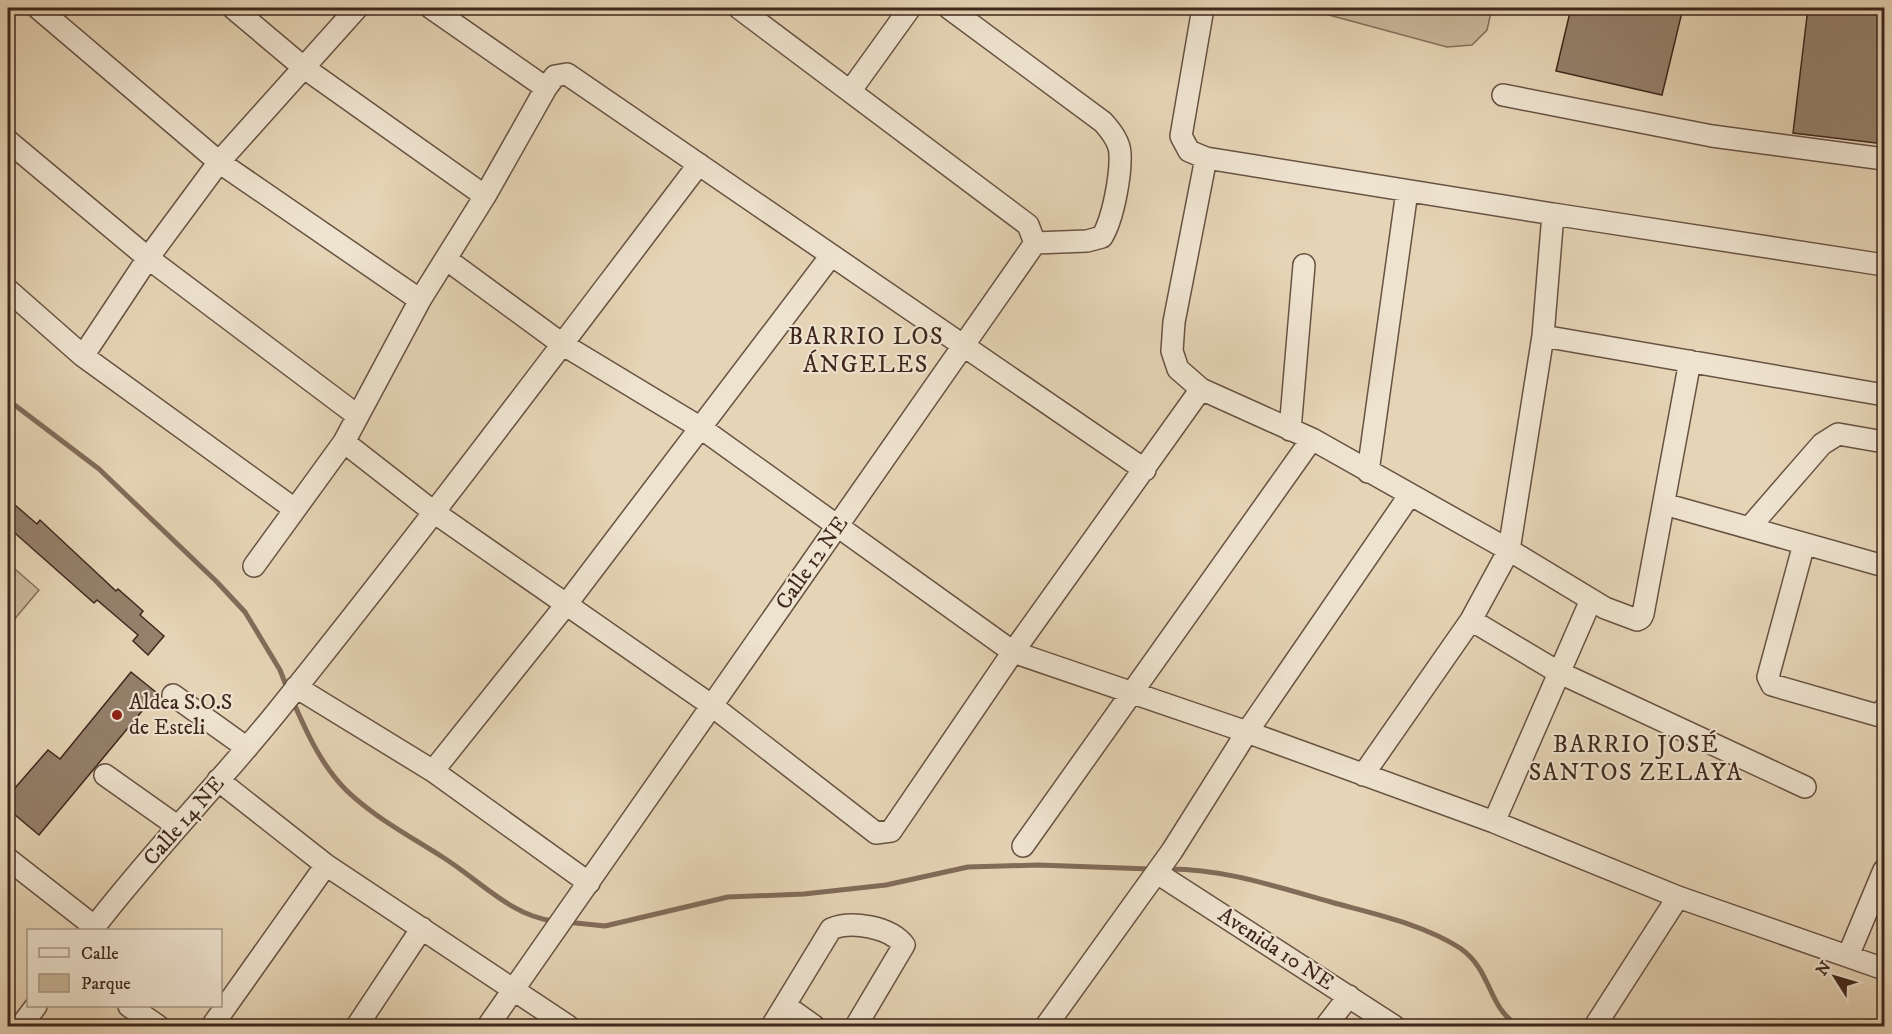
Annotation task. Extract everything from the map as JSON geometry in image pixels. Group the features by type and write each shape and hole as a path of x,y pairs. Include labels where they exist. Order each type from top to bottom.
{"street":[{"path":"38,8 219,162 420,300"},
{"path":"233,8 303,67 485,196"},
{"path":"83,357 148,258 219,162 357,8"},
{"path":"431,8 546,88"},
{"path":"739,8 1028,225 1035,243 1087,242 1102,237 1110,225 1120,153 1114,135 1102,122 949,8"},
{"path":"851,90 910,8"},
{"path":"1200,10 1181,136 1189,151 1206,158 1884,265"},
{"path":"254,566 344,442 420,300 485,196 546,88 555,76 567,74 1145,470"},
{"path":"1503,95 1712,136 1884,159"},
{"path":"8,141 148,258 358,416"},
{"path":"1206,158 1174,322 1172,351 1178,369 1201,389 1312,439 1409,496 1509,550 1591,600 1637,620 1641,618 1690,361"},
{"name":"Calle 14 NE","path":"94,928 177,826 277,712 435,513 699,164"},
{"path":"1368,472 1407,191"},
{"path":"1363,776 1471,620 1509,550 1543,336 1553,214"},
{"name":"Calle 12 NE","path":"489,1026 548,938 584,891 711,705 1035,243"},
{"path":"433,771 565,606 830,256"},
{"path":"446,259 562,344 701,428 1013,652 1247,732 1494,822 1678,897 1884,969"},
{"path":"1290,430 1304,265"},
{"path":"8,290 83,357 294,508"},
{"path":"1543,336 1884,395"},
{"path":"344,442 435,513 565,606 711,705 876,833 885,834 891,831 1013,652 1201,389"},
{"path":"1749,528 1822,444 1838,434 1884,442"},
{"path":"1023,846 1312,439"},
{"path":"1046,1026 1172,851 1247,732 1409,496"},
{"path":"1664,504 1884,566"},
{"path":"1804,544 1768,677 1772,685 1880,716 1884,709"},
{"path":"1494,822 1591,600"},
{"path":"1471,620 1558,672 1805,787"},
{"path":"294,689 433,771 584,891"},
{"path":"173,695 247,748"},
{"path":"105,775 177,826"},
{"path":"218,780 326,865 568,1026"},
{"path":"8,859 94,928"},
{"path":"212,1026 326,865"},
{"path":"1848,956 1884,870"},
{"name":"Avenida 10 NE","path":"1152,880 1349,996 1394,1026"},
{"path":"1595,1026 1678,897"},
{"path":"772,1026 831,929 840,924 888,931 904,945 856,1026"},
{"path":"357,1026 422,928"},
{"path":"1326,1026 1349,996"},
{"path":"786,1006 814,1026"},
{"path":"21,1026 35,1007"},
{"path":"132,1007 158,1026"}],"green space":[{"path":"1303,8 1492,8 1487,30 1472,45 1447,47"},
{"path":"8,563 39,590 8,627"}],"building":[{"path":"1571,8 1683,8 1662,95 1556,71"},
{"path":"1808,8 1884,8 1884,144 1793,133"},
{"path":"8,499 37,524 40,520 116,591 118,589 143,611 140,615 164,636 148,655 133,641 138,635 97,600 94,603 8,527"},
{"path":"131,672 157,693 39,835 8,809 8,796 48,750 60,759"}],"waterway":[{"path":"8,400 99,469 216,581 245,612 280,670 287,688"},
{"path":"292,699 329,770 357,800 510,905 538,918 554,921"},
{"path":"566,922 605,926 728,897 804,894 886,885 968,867 1038,865 1150,869"},
{"path":"1166,869 1229,875 1381,916 1430,932 1460,948 1471,957 1479,967 1501,1009 1519,1026"}],"place":[{"name":"Aldea S.O.S de Esteli","path":"117,715"}],"district":[{"name":"BARRIO LOS ÁNGELES","path":"866,351"},
{"name":"BARRIO JOSÉ SANTOS ZELAYA","path":"1636,759"}]}
